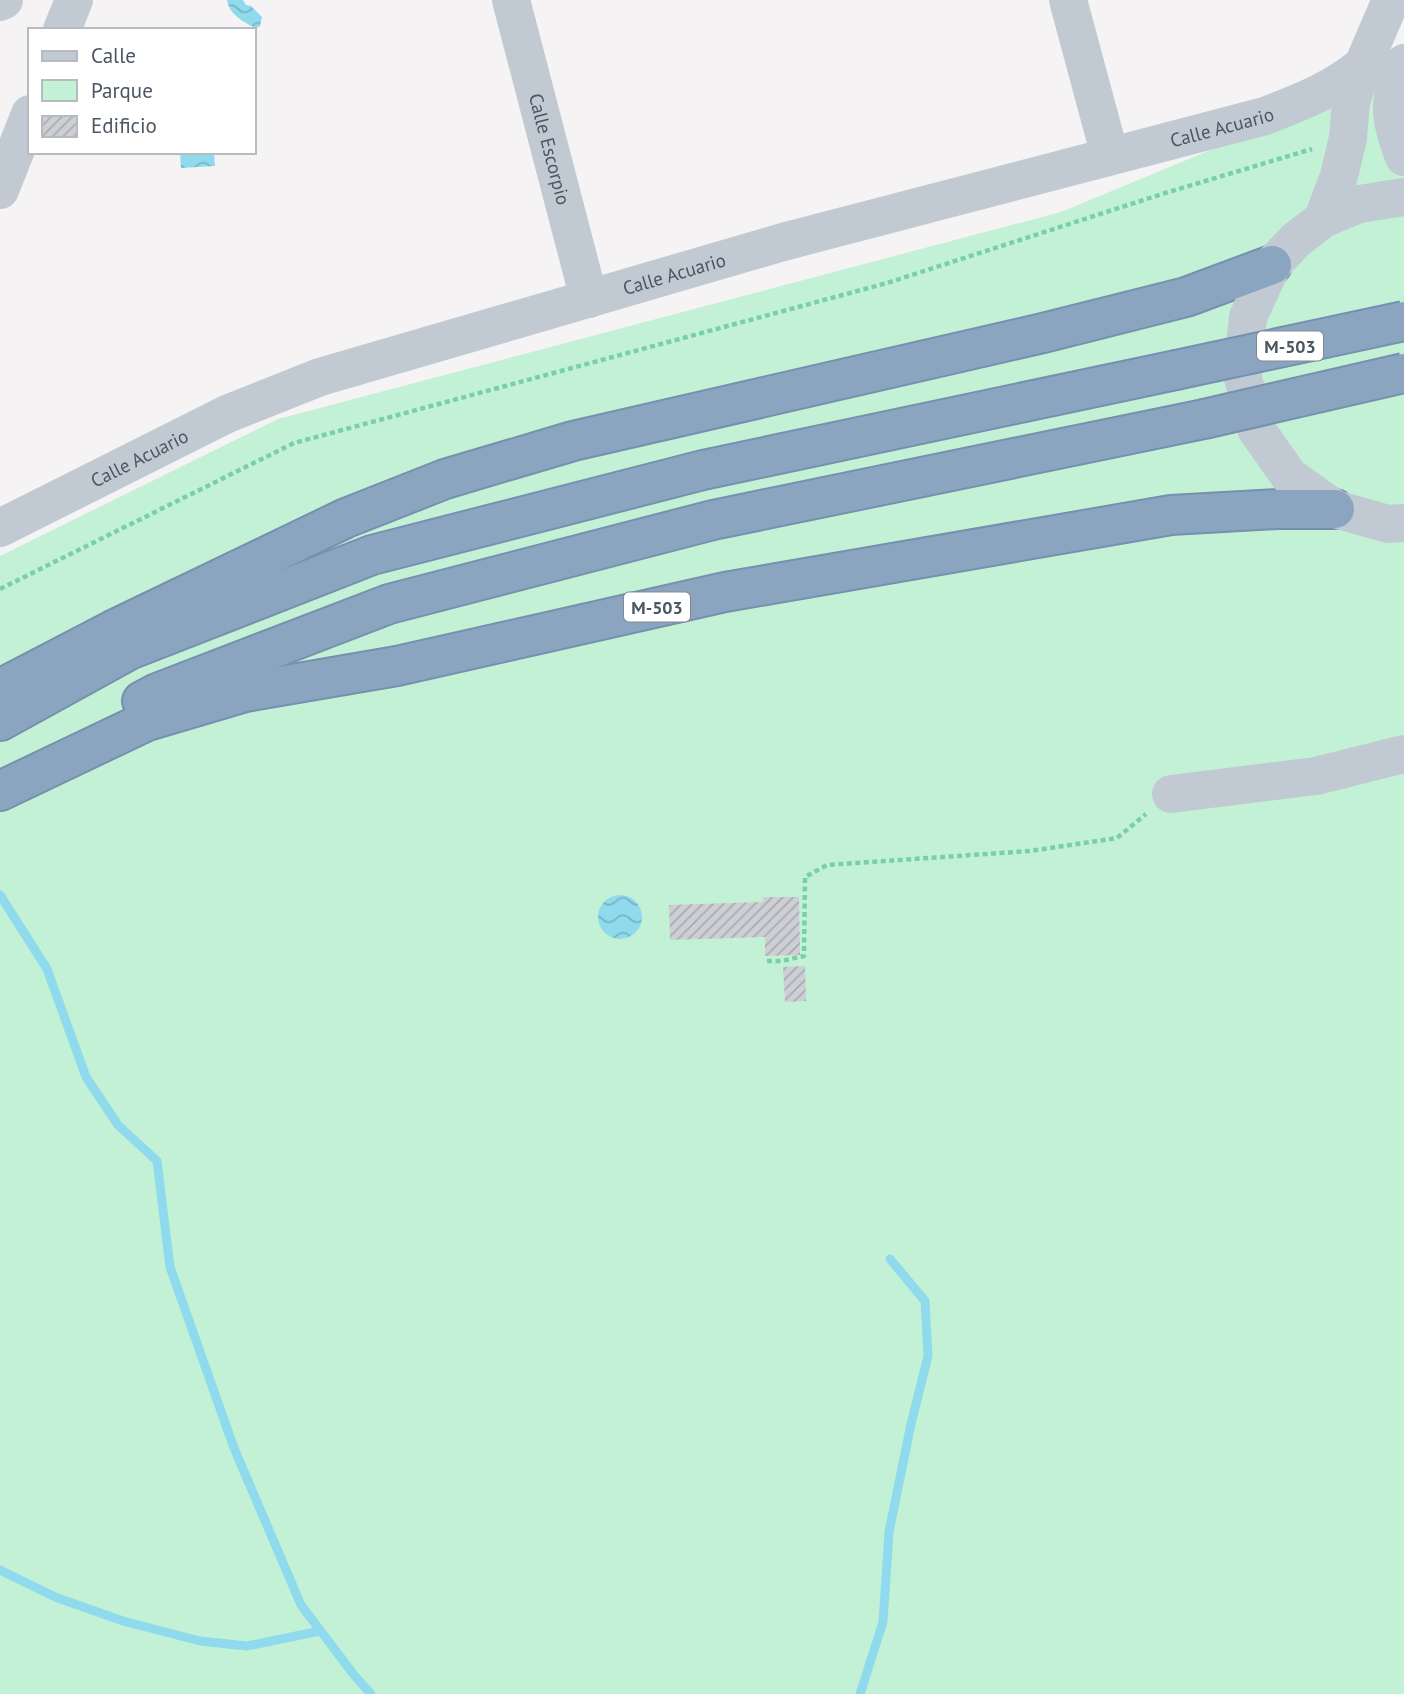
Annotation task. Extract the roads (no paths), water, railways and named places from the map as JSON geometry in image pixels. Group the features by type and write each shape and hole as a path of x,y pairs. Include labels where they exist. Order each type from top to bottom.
{"highway":[{"path":"0,689 113,629 346,518 445,478 573,441 1186,297 1272,265"},
{"name":"M-503","path":"0,721 129,650 372,555 703,470 1404,321"},
{"path":"0,781 157,693 389,604 713,520 1204,419 1404,373"},
{"name":"M-503","path":"0,791 147,721 245,692 397,666 724,592 1171,515 1335,509"}],"street":[{"path":"63,28 74,0"},
{"name":"Calle Escorpio","path":"511,0 589,299"},
{"path":"1068,0 1110,156"},
{"path":"1324,219 1339,176 1348,138 1351,102 1363,65 1391,0"},
{"path":"1404,62 1396,81 1392,128 1404,157"},
{"name":"Calle Acuario","path":"0,528 227,414 320,377 783,242 1265,116 1341,83 1363,65"},
{"path":"0,190 28,119"},
{"name":"M-503","path":"1404,197 1359,204 1324,219 1296,240 1272,265 1248,317 1242,374 1256,429 1289,476 1335,509 1388,524 1404,523"},
{"path":"1171,794 1316,776 1404,754"}],"water":[{"path":"227,0 243,0 246,5 251,6 262,17 260,26 256,28 237,17"},
{"path":"180,154 214,154 215,166 181,168"},
{"path":"620,895 635,902 642,917 635,932 620,939 605,932 598,917 605,902"}],"waterway":[{"path":"0,895 47,969 86,1077 118,1125 157,1161 170,1267 234,1448 301,1605 371,1694"},
{"path":"860,1694 883,1622 889,1532 928,1356 925,1301 890,1259"},
{"path":"0,1570 55,1597 123,1621 200,1641 247,1646 320,1631"}]}
